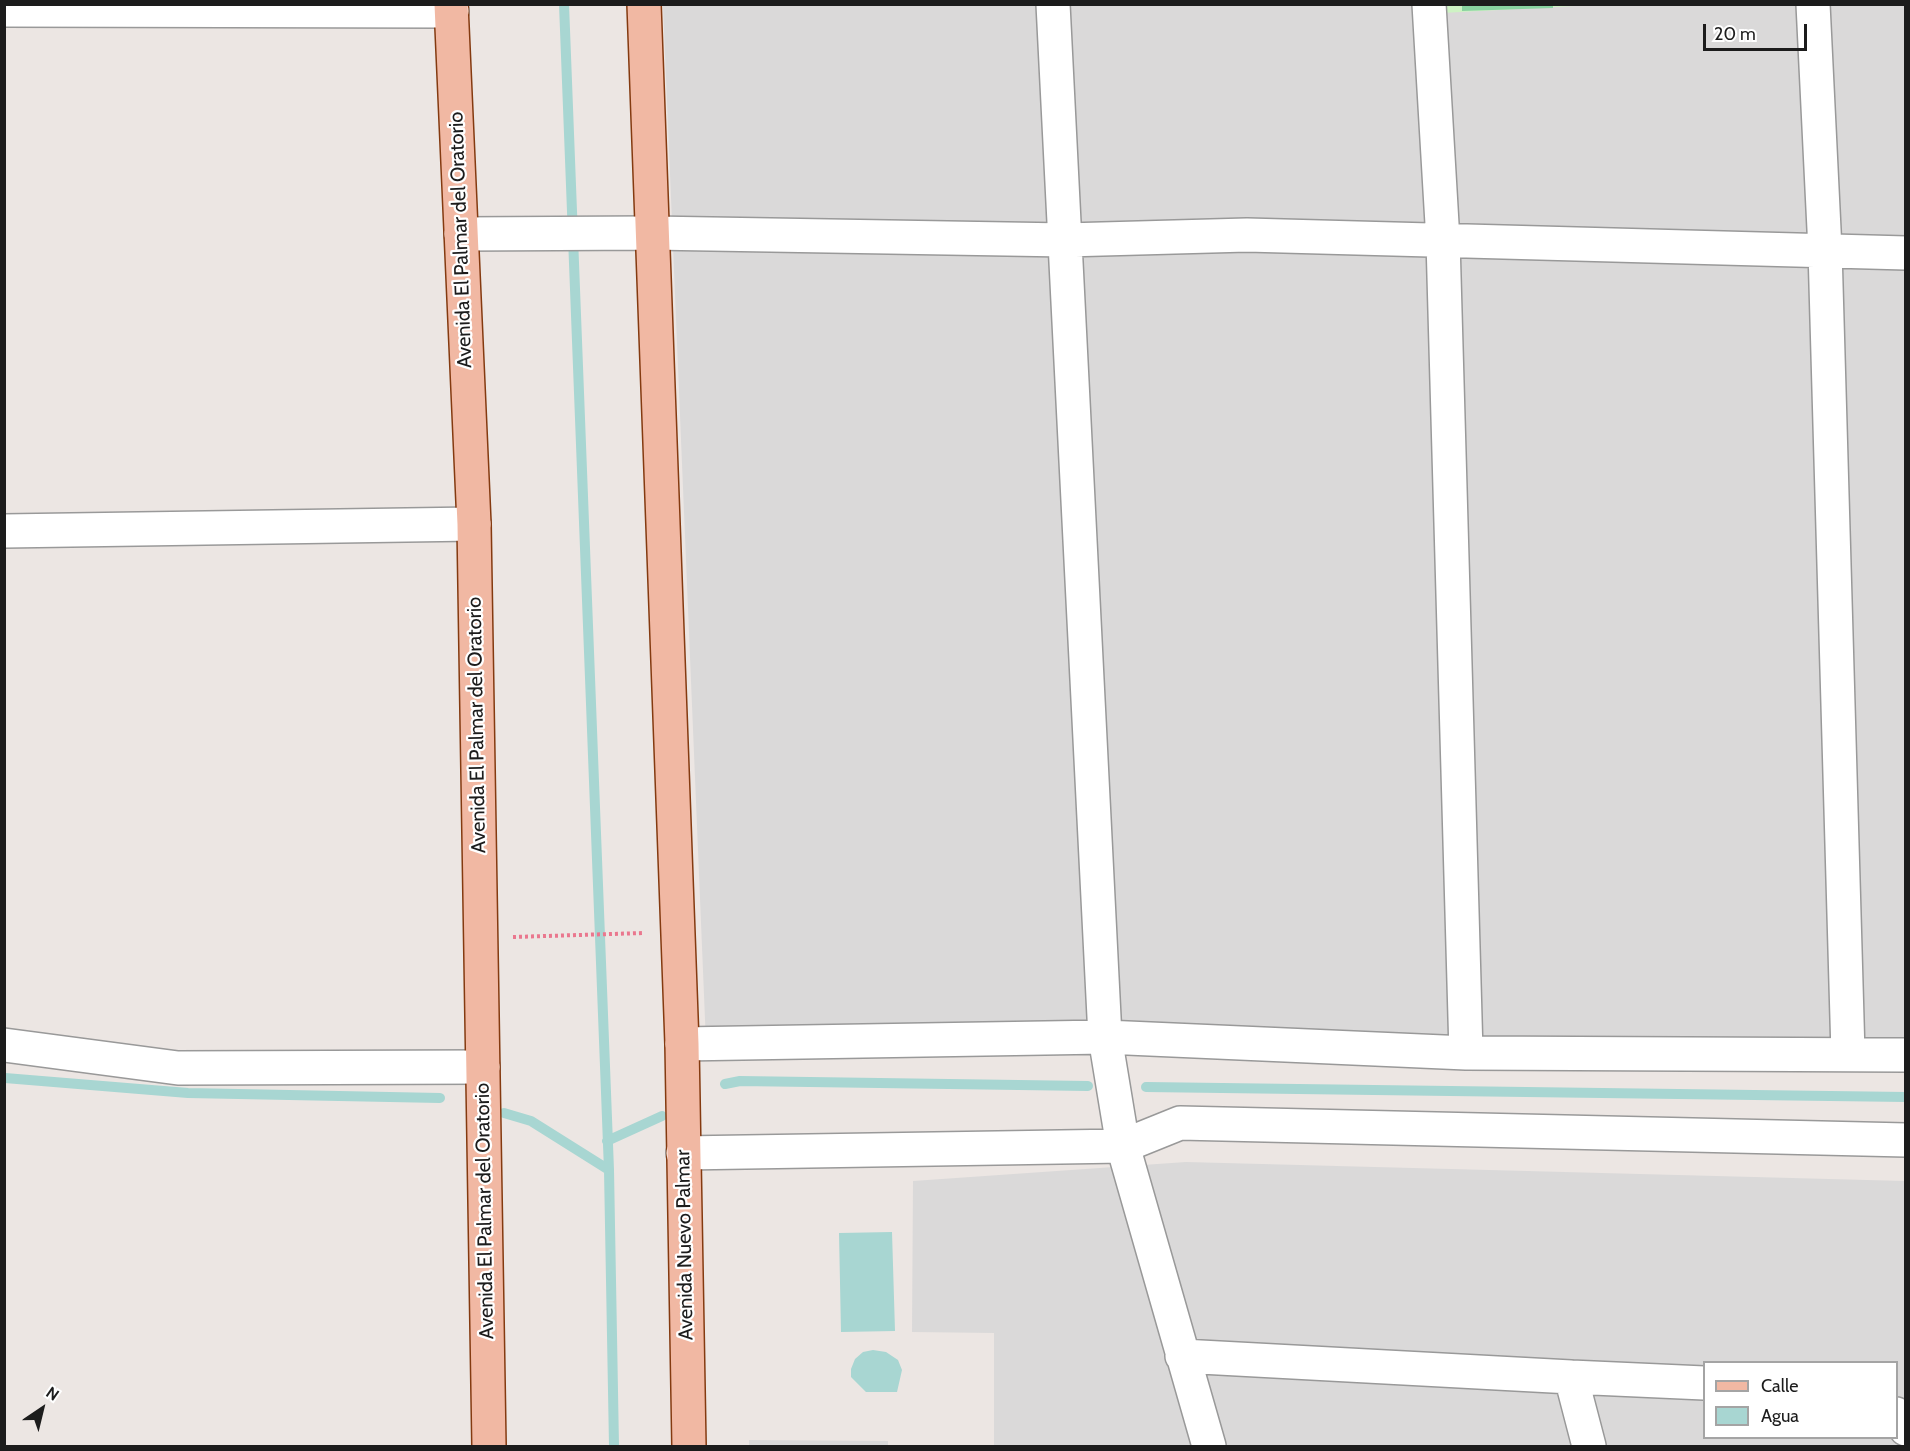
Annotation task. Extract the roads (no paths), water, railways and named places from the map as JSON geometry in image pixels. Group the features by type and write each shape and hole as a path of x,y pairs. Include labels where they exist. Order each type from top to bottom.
{"main road":[{"path":"644,4 682,1044"},
{"name":"Avenida El Palmar del Oratorio","path":"451,8 474,524 489,1446"},
{"name":"Avenida Nuevo Palmar","path":"682,1044 689,1446"}],"street":[{"path":"1053,4 1106,1037 1123,1146 1209,1446"},
{"path":"1429,4 1443,241 1466,1053"},
{"path":"1814,4 1825,249 1848,1054"},
{"path":"4,10 451,8"},
{"path":"461,234 652,233 1066,240 1247,235 1825,249 1905,253"},
{"path":"4,531 474,524"},
{"path":"682,1044 1106,1037 1466,1053 1905,1055"},
{"path":"4,1045 178,1068 483,1067"},
{"path":"683,1153 1123,1146 1180,1123 1905,1140"},
{"path":"1182,1356 1703,1383"},
{"path":"1571,1377 1589,1446"}],"water":[{"path":"892,1232 895,1331 841,1332 839,1233"},
{"path":"873,1350 886,1352 898,1360 902,1370 897,1392 866,1392 851,1377 855,1359 863,1352"}],"waterway":[{"path":"564,4 609,1170 614,1446"},
{"path":"5,1078 188,1093 440,1098"},
{"path":"725,1084 740,1081 1088,1086"},
{"path":"1146,1087 1906,1097"},
{"path":"504,1113 531,1121 609,1170"},
{"path":"607,1141 662,1116"}]}
